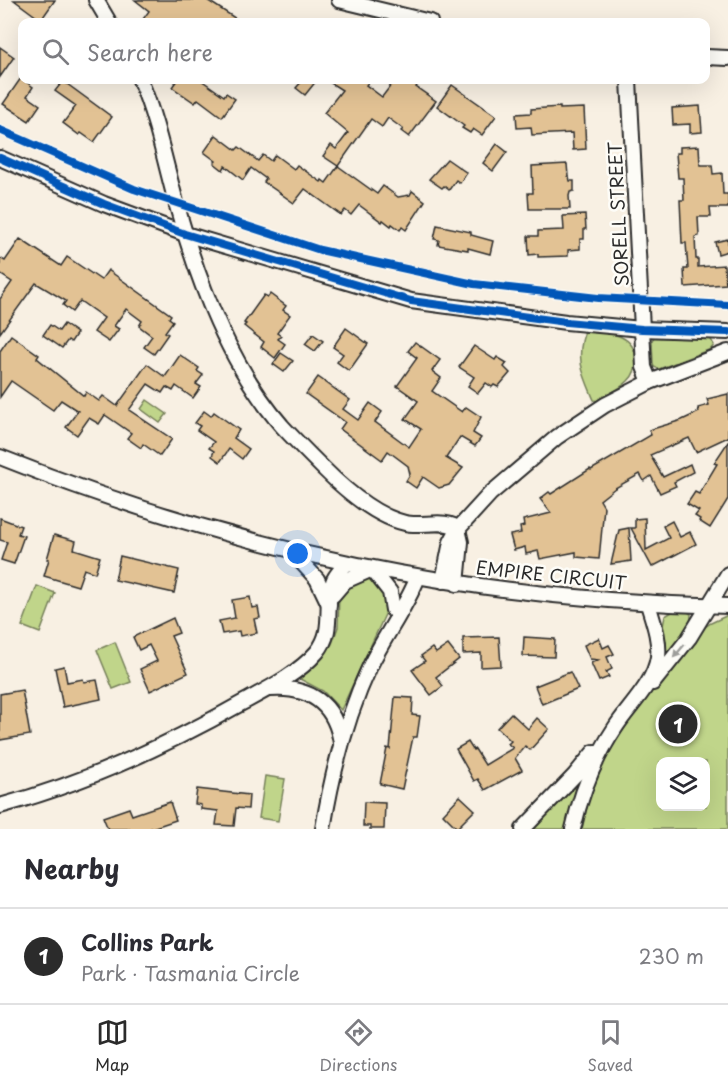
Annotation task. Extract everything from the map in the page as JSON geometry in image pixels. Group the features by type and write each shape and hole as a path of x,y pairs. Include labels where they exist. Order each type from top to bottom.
{"street":[{"path":"96,0 107,18"},
{"path":"339,0 413,18"},
{"path":"710,57 728,58"},
{"path":"142,84 155,118 185,234 210,304 258,393 281,425 325,470 351,493 383,515 413,524 448,523 458,529 461,542 457,584"},
{"name":"SORELL STREET","path":"629,84 642,329 645,370 650,382"},
{"path":"0,159 104,204 185,234 411,302 566,322 642,329 728,332"},
{"path":"442,581 451,542 458,529 490,494 557,437 605,405 650,382 728,352"},
{"name":"EMPIRE CIRCUIT","path":"0,457 88,491 166,516 292,552 346,564 401,575 514,592 648,604 728,606"},
{"path":"292,552 317,579 330,606"},
{"path":"0,806 42,795 184,735 268,689 300,667 318,650 328,629 333,582 346,564"},
{"path":"330,606 335,591 342,583 372,569 390,592 393,610"},
{"path":"642,692 655,681 686,643 728,574"},
{"path":"390,627 401,575"},
{"path":"323,829 341,745 358,694 390,627 404,609 418,577"},
{"path":"523,829 575,775 642,692 658,655 657,633 648,604"},
{"path":"268,689 298,690 320,701 334,718 341,745"},
{"path":"573,829 588,779 598,756 615,728"}],"green space":[{"path":"585,331 610,334 625,339 634,350 636,359 635,371 628,381 597,401 594,400 582,366 581,350"},
{"path":"655,336 710,338 714,345 711,349 659,369 653,364 652,340"},
{"path":"147,400 167,414 160,423 141,409"},
{"path":"364,578 378,584 388,608 341,710 323,691 300,679 316,665 332,644 338,627 339,594 345,586"},
{"path":"37,586 55,593 40,633 22,626"},
{"path":"674,611 686,611 691,614 690,621 683,639 666,661 662,659 663,626 665,616"},
{"path":"728,615 728,829 582,829 590,798 611,749 639,707 702,629"},
{"path":"115,642 131,682 113,689 97,650"},
{"path":"265,776 285,779 278,821 259,818"},
{"path":"573,786 577,790 567,829 531,829"}],"building":[{"path":"14,0 55,0 42,18 38,18"},
{"path":"135,0 207,0 235,18 144,18 149,11"},
{"path":"0,47 14,57 0,77"},
{"path":"18,82 33,87 27,96 40,105 29,121 3,104"},
{"path":"61,84 67,84 112,117 94,142 81,133 79,135 63,123 76,106 55,91"},
{"path":"174,84 207,84 224,96 226,93 235,99 222,117 198,99 195,103 172,87"},
{"path":"300,84 314,84 305,95 296,88"},
{"path":"332,84 367,84 382,97 392,84 418,84 416,87 436,101 409,137 401,131 403,129 388,118 382,127 371,119 338,166 323,156 331,145 336,149 348,133 324,113 342,90"},
{"path":"452,85 496,116 482,135 473,129 470,133 462,128 464,126 437,106"},
{"path":"700,106 702,132 690,133 690,124 673,125 672,108"},
{"path":"560,107 560,109 584,108 586,149 573,150 572,133 532,135 531,127 517,128 516,114 531,113 531,109"},
{"path":"216,135 236,150 239,147 258,161 263,155 271,161 275,155 294,169 297,165 321,182 322,180 326,183 338,166 377,194 383,186 398,197 410,195 412,191 425,201 406,230 402,227 400,230 383,220 382,222 359,205 351,215 345,210 341,215 305,189 294,203 264,182 266,179 251,168 243,180 225,166 223,170 214,163 216,161 204,152"},
{"path":"497,144 507,152 493,171 483,163"},
{"path":"699,146 700,165 712,165 713,174 722,173 723,194 728,194 728,208 710,208 711,217 698,217 699,236 695,237 696,259 698,259 698,267 724,265 726,284 685,287 684,269 688,269 686,243 682,243 680,200 684,200 683,178 678,178 676,153 680,153 680,147"},
{"path":"447,159 467,173 460,183 456,180 449,190 429,179"},
{"path":"567,164 570,181 574,181 574,191 570,192 569,196 570,209 529,209 528,193 533,193 532,166"},
{"path":"585,215 586,229 584,229 584,239 580,239 580,249 568,250 568,256 529,255 528,236 538,236 538,231 564,230 563,216"},
{"path":"437,225 471,232 471,235 493,241 490,254 468,248 468,250 438,245 439,240 434,239"},
{"path":"20,239 61,266 67,257 101,280 108,270 171,315 169,318 173,321 165,332 168,334 154,354 144,347 152,336 139,326 142,321 126,309 114,326 119,329 109,342 94,332 104,318 80,301 72,312 63,305 66,301 36,283 0,333 0,299 12,282 0,274 0,258 5,261"},
{"path":"728,239 728,251 718,254 715,242"},
{"path":"270,294 286,306 283,310 290,315 277,333 281,336 278,339 285,344 275,358 261,347 264,342 244,326 264,295 268,297"},
{"path":"64,324 77,333 71,342 68,340 62,348 43,335 50,325 59,331"},
{"path":"346,328 368,344 349,371 337,362 343,354 333,347"},
{"path":"313,334 323,341 315,351 305,344"},
{"path":"11,335 39,355 37,358 84,396 86,392 99,401 103,396 117,406 147,364 165,377 180,355 199,368 197,371 203,375 196,384 201,387 193,398 176,386 173,391 166,387 162,393 148,384 129,410 172,439 160,456 143,444 141,448 127,438 131,433 105,415 99,424 89,418 77,435 66,427 78,411 61,400 53,410 11,381 0,397 0,351"},
{"path":"415,342 440,360 432,371 441,378 432,391 462,412 466,407 481,417 473,433 481,438 475,446 460,437 446,458 463,468 449,485 439,488 423,477 416,488 406,481 410,474 408,466 388,451 382,460 340,429 345,422 306,394 318,377 350,400 343,409 358,420 370,403 382,412 375,422 409,447 421,429 405,419 418,401 397,386 417,358 408,351"},
{"path":"474,346 495,360 497,357 507,363 504,367 510,373 498,387 494,385 492,387 486,383 478,393 468,386 474,377 459,367"},
{"path":"281,353 293,361 284,372 273,364"},
{"path":"728,394 728,437 696,452 689,438 650,455 663,477 690,464 693,472 674,482 676,486 660,493 651,476 644,481 640,474 615,488 600,500 604,507 599,559 576,557 576,552 540,559 538,551 526,554 525,547 514,550 510,535 521,533 520,527 524,526 523,520 551,513 540,499 549,492 551,494 651,435 649,430 682,420 699,412 698,408 709,405 707,399"},
{"path":"204,411 211,416 214,412 239,430 234,438 249,449 242,459 229,449 220,462 212,456 214,451 209,448 214,442 197,430 200,426 195,423"},
{"path":"728,442 728,499 710,528 695,516 699,511 687,504 695,492 699,494 717,464 714,463"},
{"path":"0,518 21,526 18,534 24,536 14,564 1,560 7,542 0,540"},
{"path":"645,518 646,550 669,538 663,526 672,521 680,537 690,532 696,544 652,567 631,528 635,528 635,519"},
{"path":"629,528 631,561 611,564 619,530"},
{"path":"54,535 76,541 74,549 100,557 95,573 84,569 78,586 44,576"},
{"path":"120,556 179,570 174,593 115,580"},
{"path":"250,597 252,608 258,607 260,618 254,619 257,633 240,636 239,631 222,634 219,621 235,618 232,600"},
{"path":"173,618 179,633 171,636 188,673 150,691 140,669 157,661 149,645 139,650 133,637"},
{"path":"499,637 501,666 481,667 481,653 463,654 463,638"},
{"path":"524,637 555,639 554,657 523,656"},
{"path":"599,638 603,648 609,645 614,654 607,657 612,669 606,672 609,677 599,681 591,663 598,660 590,659 584,645"},
{"path":"448,645 459,659 436,677 443,686 431,695 412,670 425,661 421,656 432,648 436,653"},
{"path":"64,666 67,682 83,679 84,682 97,680 101,699 63,707 55,668"},
{"path":"570,672 578,689 542,704 535,686"},
{"path":"22,690 30,735 0,740 0,694"},
{"path":"395,697 413,698 412,715 420,716 417,737 413,737 402,789 380,784 387,748 390,749"},
{"path":"511,713 528,729 537,718 549,729 530,750 525,746 515,758 522,770 485,790 478,779 474,781 456,749 468,742 485,765 513,748 508,744 511,741 497,728"},
{"path":"197,789 249,795 248,809 236,808 234,826 216,825 218,811 201,809 201,805 195,804"},
{"path":"460,796 475,810 457,828 443,814"},
{"path":"170,802 176,820 149,829 108,829 103,817 129,808 132,815"},
{"path":"364,802 385,803 384,829 370,829 370,826 363,826"}],"cycle path":[{"path":"0,130 134,189 320,250 474,284 598,298 728,305"},
{"path":"0,158 104,204 185,234 411,301 566,322 642,329 728,332"}],"place":[{"name":"Collins Park","path":"678,724"}]}
